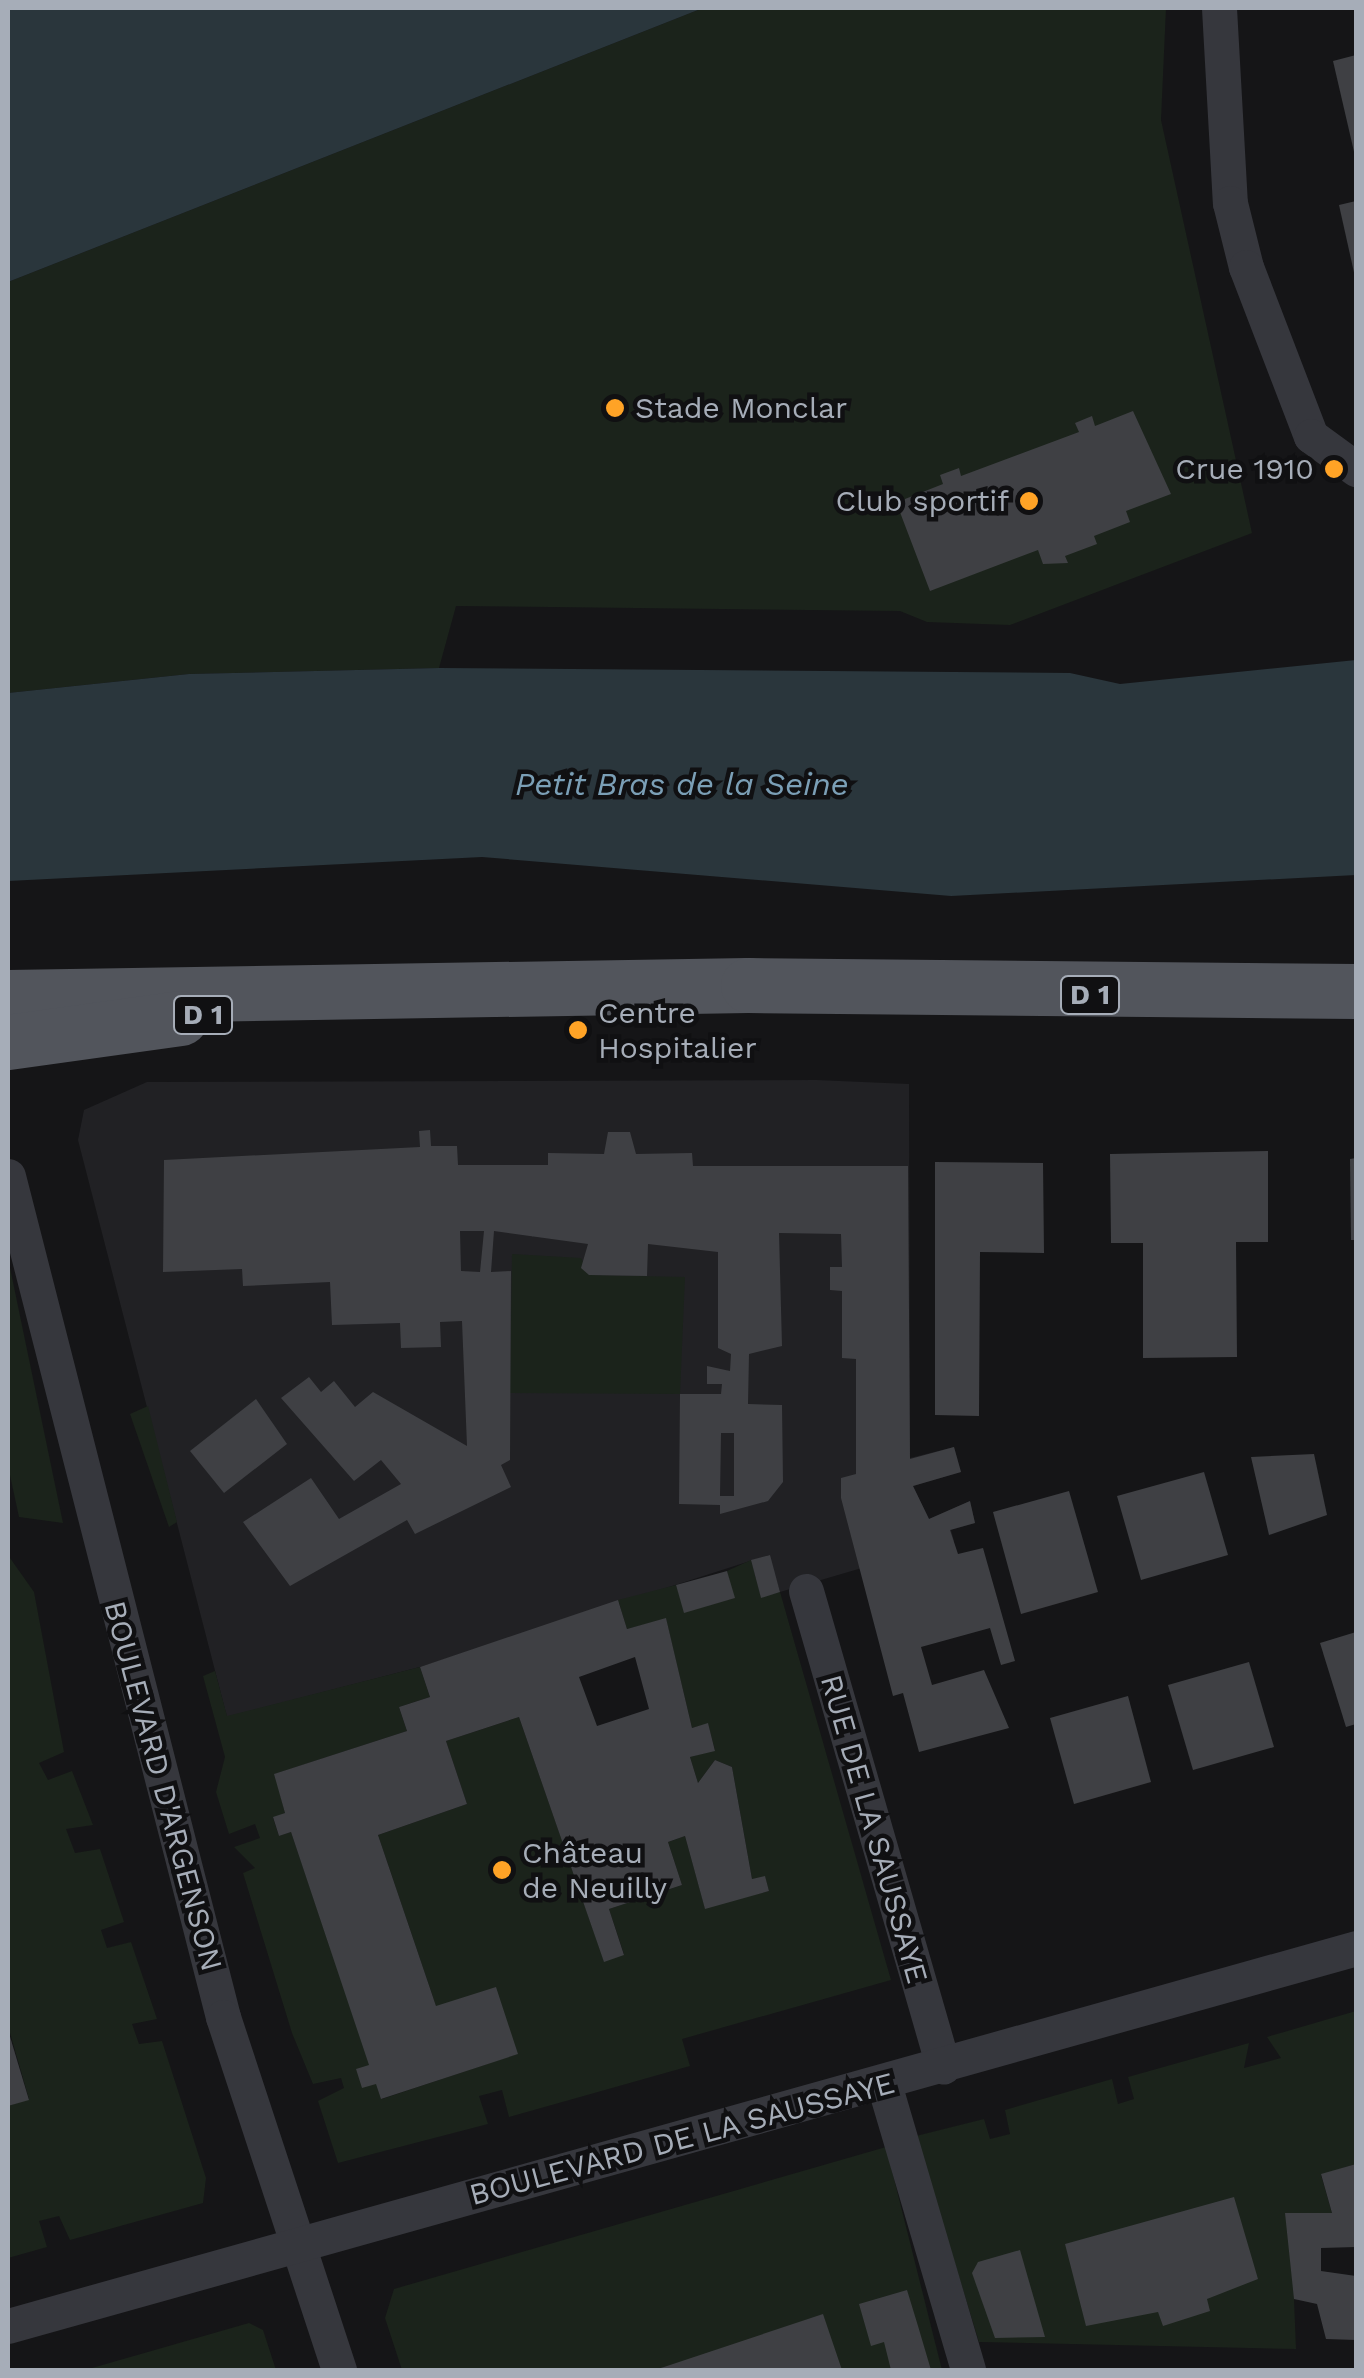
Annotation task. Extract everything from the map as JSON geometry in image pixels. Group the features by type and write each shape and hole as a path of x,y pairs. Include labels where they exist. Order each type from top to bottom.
{"main road":[{"name":"D 1","path":"8,1031 65,994 396,988 1356,991"},
{"name":"D 1","path":"8,1031 396,988"}],"street":[{"path":"1219,8 1230,203 1246,267 1311,436 1356,469"},
{"name":"BOULEVARD D'ARGENSON","path":"8,1187 223,2018 339,2370"},
{"name":"RUE DE LA SAUSSAYE","path":"806,1591 943,2067"},
{"name":"BOULEVARD DE LA SAUSSAYE","path":"8,2326 884,2084 1356,1948"},
{"path":"884,2084 968,2370"}],"shaded area":[{"name":"Stade Monclar","path":"703,8 1166,8 1161,120 1252,533 1010,625 927,622 900,611 456,606 439,668 189,674 8,693 8,282"},
{"path":"816,1080 909,1084 910,1458 954,1447 961,1472 913,1486 929,1519 970,1501 975,1523 951,1530 954,1541 780,1592 769,1555 420,1667 227,1717 78,1140 84,1110 147,1082"},
{"path":"512,1254 581,1258 589,1275 685,1277 680,1394 510,1393"},
{"path":"8,1258 63,1523 19,1517 8,1466"},
{"path":"148,1406 177,1522 169,1527 130,1414"},
{"path":"10,1540 10,1558 34,1592 64,1752 39,1763 48,1780 72,1771 93,1825 66,1829 75,1853 100,1849 124,1922 101,1930 107,1948 131,1942 157,2019 132,2024 139,2044 162,2041 206,2178 203,2203 70,2240 59,2216 39,2221 47,2247 8,2258 8,2106 29,2099 8,2026"},
{"path":"751,1560 761,1597 780,1592 891,1980 682,2039 690,2066 509,2117 502,2090 479,2096 488,2124 338,2163 318,2101 344,2088 341,2078 313,2084 292,2033 243,1873 255,1868 234,1847 260,1838 255,1824 229,1834 216,1792 225,1757 203,1676 215,1671 227,1716 420,1667 430,1697 399,1707 407,1731 275,1774 285,1813 273,1818 279,1836 291,1832 382,2099 517,2054 436,2006 378,1835 467,1804 446,1741 519,1717 604,1961 624,1954 609,1909 682,1885 668,1842 685,1836 705,1908 769,1891 765,1877 752,1879 732,1767 715,1760 698,1783 690,1757 715,1750 708,1724 692,1728 666,1619 627,1629 618,1600 676,1585 685,1612 734,1598 727,1571"},
{"path":"1356,2011 1356,2164 1321,2175 1332,2213 1294,2299 1296,2349 979,2342 916,2136 984,2119 990,2139 1010,2134 1005,2110 1112,2079 1118,2104 1134,2099 1128,2077 1249,2043 1244,2068 1281,2058 1267,2037"},
{"path":"886,2147 942,2370 402,2370 385,2318 394,2289"},
{"path":"249,2323 263,2330 276,2370 85,2370"}],"water":[{"path":"8,8 703,8 8,282"},
{"name":"Petit Bras de la Seine","path":"1356,660 1356,875 951,896 482,857 8,881 8,693 189,674 439,668 1070,673 1120,684"}],"building":[{"path":"1356,55 1356,156 1355,156 1333,61"},
{"path":"1356,201 1356,277 1355,277 1339,205"},
{"name":"Club sportif","path":"1133,411 1171,494 1126,511 1130,522 1094,536 1097,544 1065,556 1068,563 1043,564 1038,550 930,591 898,507 905,499 943,484 940,475 959,468 961,476 1079,432 1075,423 1092,416 1095,426"},
{"path":"430,1130 431,1146 457,1146 458,1165 548,1165 548,1153 604,1154 608,1132 630,1132 636,1154 692,1153 693,1166 908,1166 910,1459 954,1447 961,1472 913,1486 929,1519 970,1501 975,1523 950,1530 958,1554 983,1548 1015,1661 1001,1665 990,1628 921,1647 932,1685 984,1670 1009,1728 919,1752 903,1693 893,1696 841,1498 841,1478 856,1474 856,1359 842,1358 842,1291 830,1290 830,1267 842,1267 841,1234 779,1233 782,1346 749,1354 748,1404 782,1405 783,1482 768,1501 720,1514 720,1505 679,1504 680,1394 721,1394 722,1384 707,1384 707,1366 730,1371 731,1354 718,1348 718,1252 648,1244 647,1276 589,1275 581,1268 588,1244 494,1231 491,1272 511,1271 510,1460 501,1465 511,1487 415,1534 407,1520 290,1586 243,1522 311,1478 339,1519 401,1484 381,1460 354,1481 281,1398 309,1377 321,1392 334,1381 355,1407 373,1392 467,1446 462,1321 440,1322 441,1347 401,1348 400,1323 332,1325 330,1282 243,1286 242,1269 163,1272 164,1160 420,1147 419,1131","holes":["460,1231 484,1231 480,1272 461,1271","721,1433 734,1433 734,1496 720,1496"]},
{"path":"1268,1151 1268,1242 1236,1242 1237,1357 1143,1358 1143,1243 1111,1243 1110,1154"},
{"path":"1356,1158 1356,1240 1351,1240 1350,1159"},
{"path":"935,1162 1043,1163 1044,1253 980,1252 979,1416 935,1415"},
{"path":"256,1399 287,1444 224,1493 190,1451"},
{"path":"1314,1454 1327,1515 1269,1535 1251,1457"},
{"path":"1204,1472 1228,1555 1141,1580 1117,1496"},
{"path":"1069,1491 1098,1592 1021,1614 993,1512"},
{"path":"770,1555 780,1592 761,1598 751,1560"},
{"path":"727,1571 735,1598 684,1613 676,1585"},
{"path":"618,1600 627,1629 666,1618 692,1728 708,1723 715,1751 690,1757 698,1783 715,1760 732,1767 752,1879 765,1876 769,1891 705,1909 685,1836 668,1842 682,1885 609,1909 624,1955 604,1962 519,1717 446,1741 467,1804 378,1835 436,2006 496,1987 518,2054 381,2099 376,2084 362,2088 356,2069 369,2065 291,1832 279,1836 273,1817 285,1813 274,1774 407,1731 399,1707 430,1697 420,1667","holes":["635,1657 649,1709 597,1726 579,1677"]},
{"path":"1356,1632 1356,1724 1346,1727 1320,1643"},
{"path":"1249,1662 1274,1747 1193,1770 1168,1685"},
{"path":"1128,1696 1151,1782 1074,1804 1050,1718"},
{"path":"8,2030 29,2100 8,2106"},
{"path":"1356,2164 1356,2247 1321,2248 1321,2271 1356,2276 1356,2340 1326,2339 1317,2304 1294,2299 1285,2213 1332,2213 1321,2174"},
{"path":"1234,2197 1258,2279 1207,2299 1210,2311 1163,2326 1158,2312 1086,2326 1065,2244"},
{"path":"1020,2250 1045,2337 995,2338 972,2273 978,2262"},
{"path":"907,2290 931,2370 891,2370 884,2342 871,2346 859,2304"},
{"path":"823,2314 842,2370 654,2370 664,2367"}],"place":[{"name":"Stade Monclar","path":"615,408"},
{"name":"Crue 1910","path":"1334,469"},
{"name":"Club sportif","path":"1029,501"},
{"name":"Centre Hospitalier","path":"578,1030"},
{"name":"Château de Neuilly","path":"502,1870"}]}
